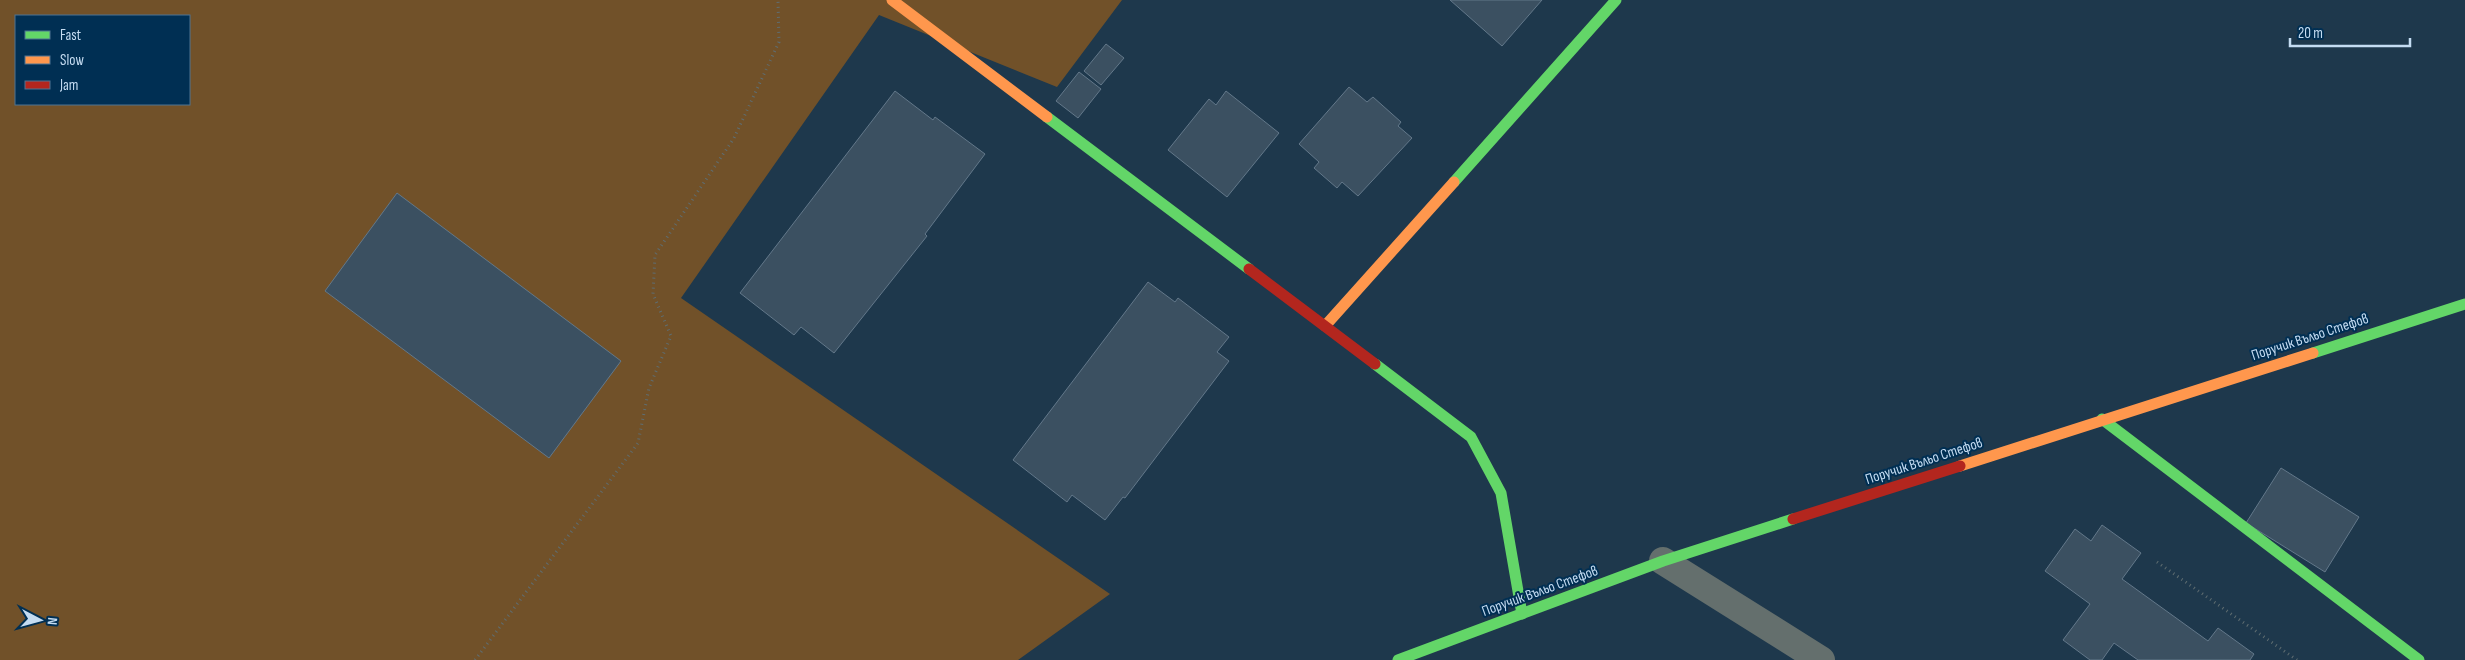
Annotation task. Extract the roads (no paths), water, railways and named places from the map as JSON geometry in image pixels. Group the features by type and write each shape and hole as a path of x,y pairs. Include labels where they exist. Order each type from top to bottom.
{"street":[{"path":"892,0 1471,437 1501,493 1522,614"},
{"path":"1325,326 1616,0"},
{"name":"Поручик Въльо Стефов","path":"1398,660 1664,561 2465,304"},
{"path":"2102,419 2419,660"},
{"path":"1664,561 1822,660"}]}
